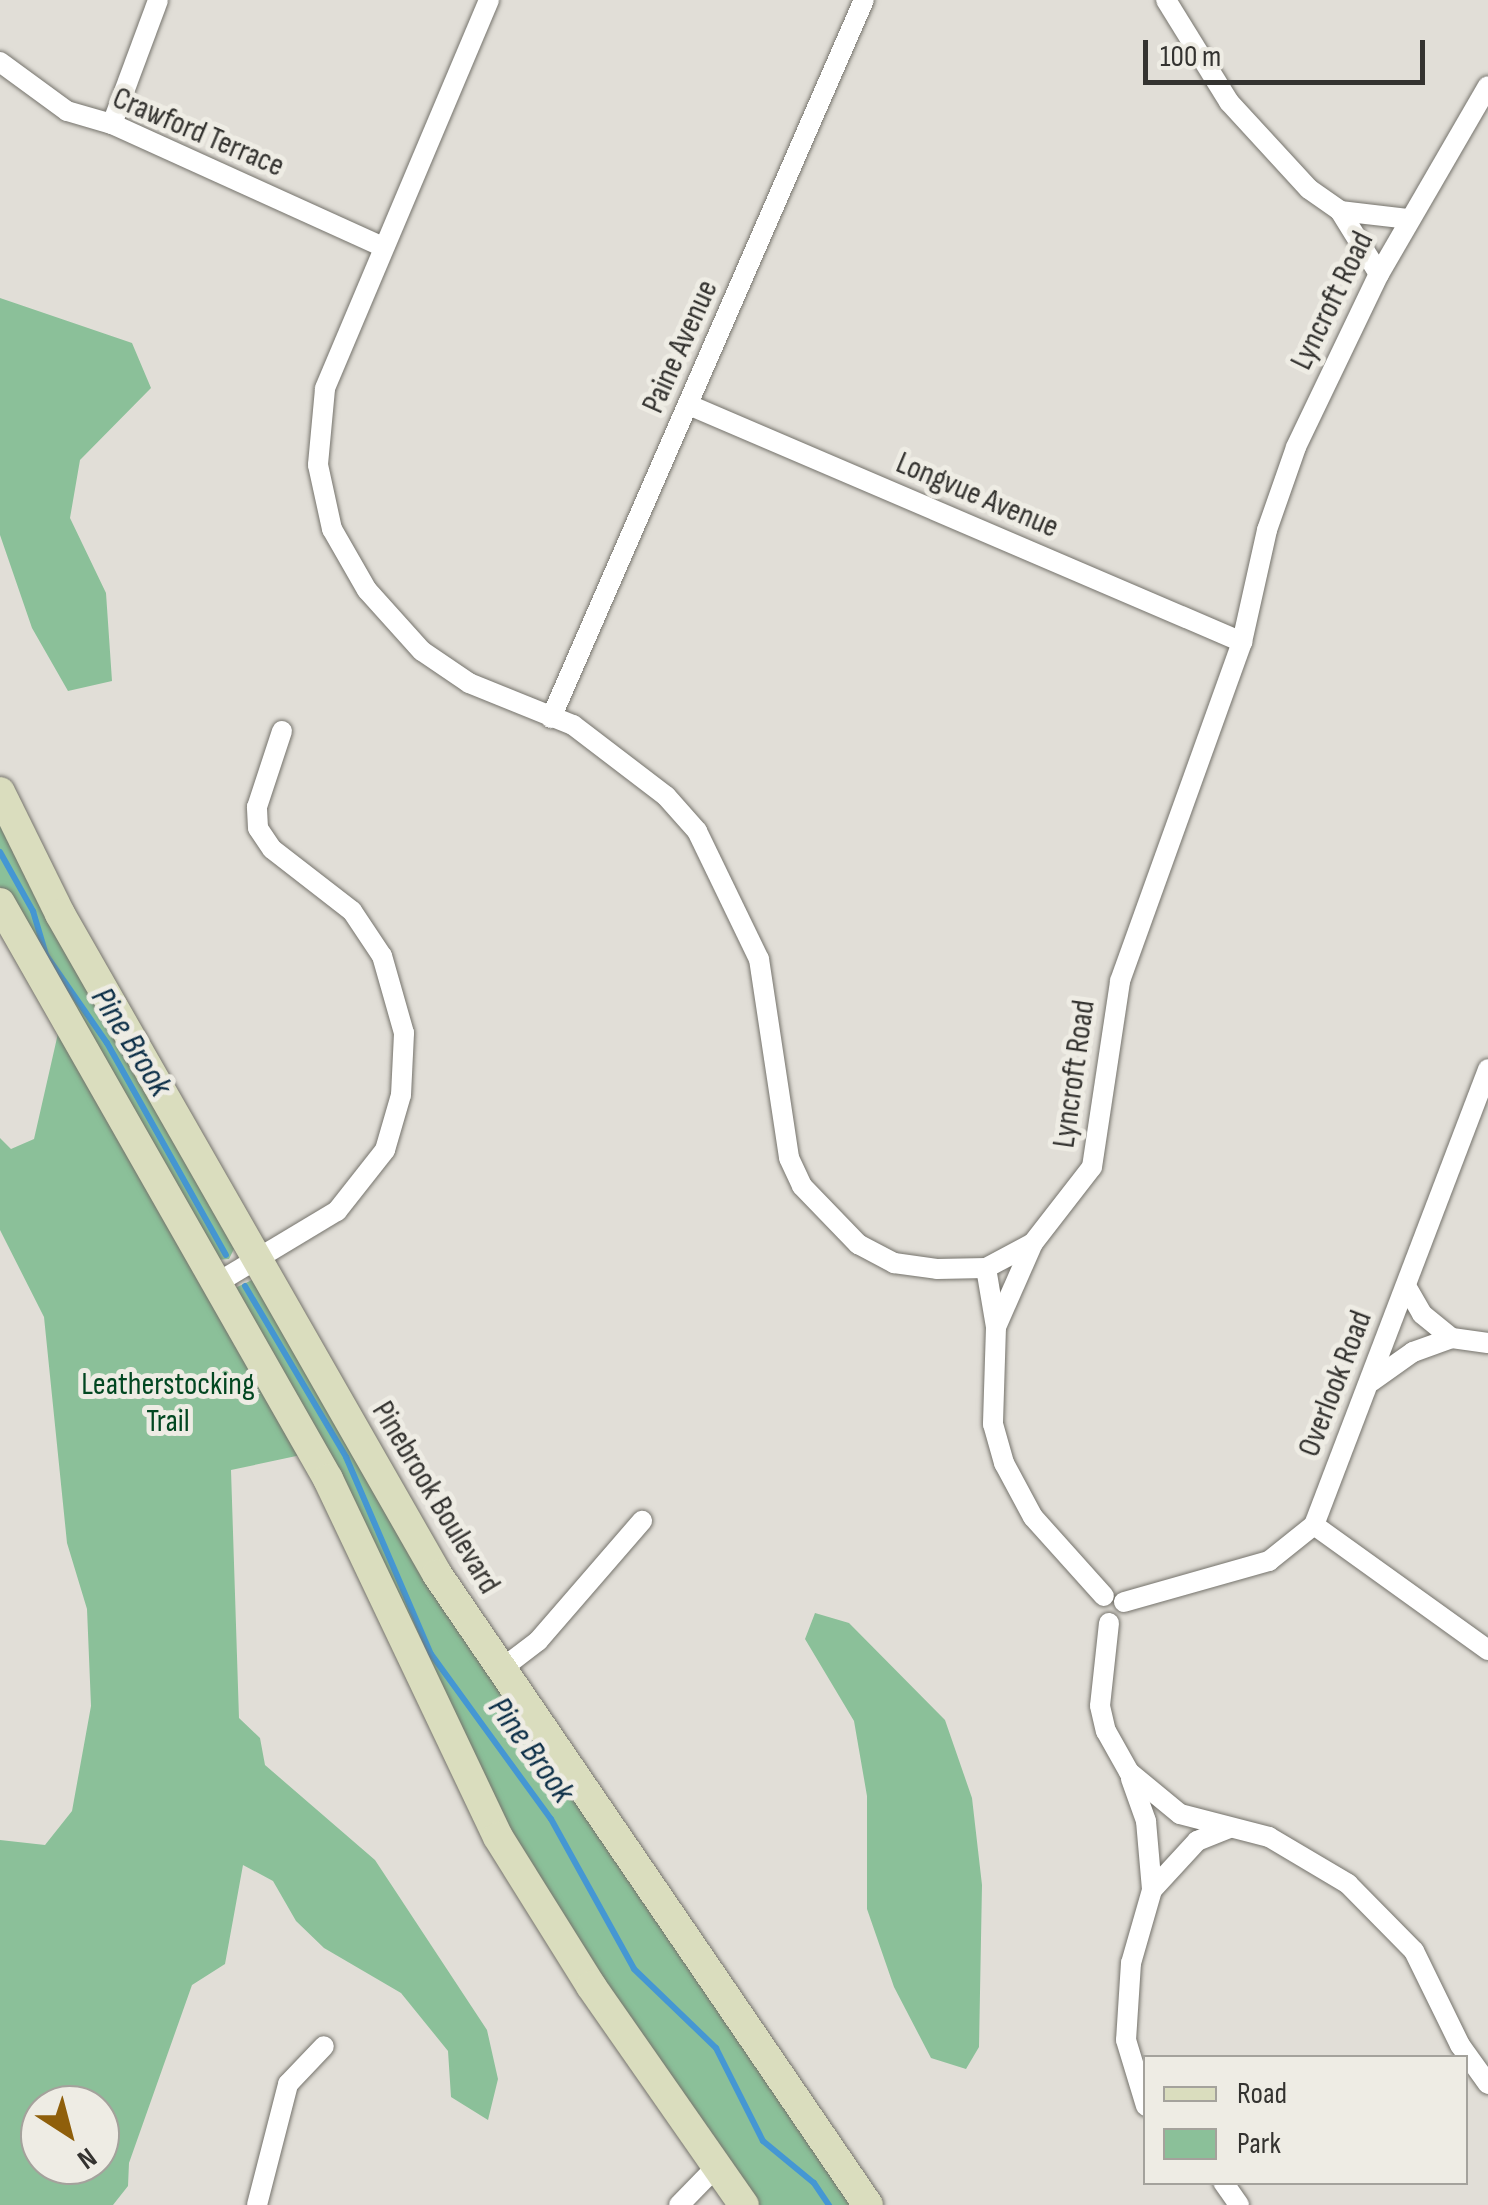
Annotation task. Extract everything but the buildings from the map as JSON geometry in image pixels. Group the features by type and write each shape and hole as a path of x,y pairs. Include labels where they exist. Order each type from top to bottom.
{"street":[{"path":"112,124 158,0"},
{"path":"489,0 381,246 322,408 318,465 332,529 367,590 422,651 470,683 586,734 666,796 716,859 758,958 789,1158 802,1186 858,1244 894,1263 986,1268 996,1327 993,1424 1004,1463 1032,1517 1114,1599 1124,1615 1109,1623 1100,1706 1106,1731 1129,1772 1146,1821 1152,1890 1126,1999 1128,2056 1143,2098"},
{"name":"Paine Avenue","path":"551,718 864,0"},
{"path":"1166,0 1229,102 1309,188 1340,211 1378,274"},
{"name":"Crawford Terrace","path":"0,62 66,111 112,124 381,246"},
{"name":"Lyncroft Road","path":"986,1268 1033,1243 1092,1167 1120,981 1242,642 1267,530 1296,447 1378,274 1488,86"},
{"path":"1340,211 1408,219"},
{"name":"Longvue Avenue","path":"689,405 1242,642"},
{"path":"217,1284 337,1211 363,1183 397,1118 403,1073 398,998 368,931 334,893 272,849 258,828 256,807 282,731"},
{"name":"Pinebrook Boulevard","path":"0,792 60,914 257,1261 500,1670 868,2205"},
{"path":"0,903 348,1518 424,1692 498,1838 591,1986 720,2164 744,2205"},
{"name":"Overlook Road","path":"1314,1526 1488,1069"},
{"path":"996,1327 1033,1243"},
{"path":"1406,1286 1422,1314 1452,1338"},
{"path":"1370,1382 1413,1352 1452,1338 1488,1343"},
{"path":"500,1670 538,1642 642,1521"},
{"path":"1114,1599 1269,1561 1314,1526 1488,1650"},
{"path":"1129,1772 1167,1807 1307,1854 1397,1930 1488,2084"},
{"path":"1152,1890 1197,1842 1229,1828"},
{"path":"264,2204 288,2084 324,2046"},
{"path":"679,2205 720,2164"}],"green space":[{"path":"0,298 132,343 151,388 80,460 70,518 106,593 112,681 68,691 32,628 0,535"},
{"path":"0,812 236,1245 229,1259 215,1260 0,887"},
{"name":"Leatherstocking Trail","path":"59,1029 301,1455 231,1470 239,1718 260,1738 265,1765 375,1860 487,2030 498,2079 488,2120 451,2097 448,2051 401,1993 324,1948 296,1921 273,1881 243,1865 225,1964 192,1985 129,2163 128,2186 113,2205 0,2205 0,1840 45,1845 72,1811 91,1706 87,1609 67,1543 44,1317 0,1230 0,1138 11,1149 34,1139"},
{"path":"252,1280 260,1285 857,2205 753,2205 518,1856 235,1288"},
{"path":"815,1613 849,1623 945,1720 972,1798 982,1885 979,2047 966,2069 931,2058 894,1987 867,1909 867,1796 854,1721 805,1639"}],"waterway":[{"name":"Pine Brook","path":"0,852 33,911 46,955 107,1043 226,1255"},
{"name":"Pine Brook","path":"245,1286 346,1457 431,1654 551,1819 634,1969 716,2048 763,2141 814,2183 829,2205"}]}
